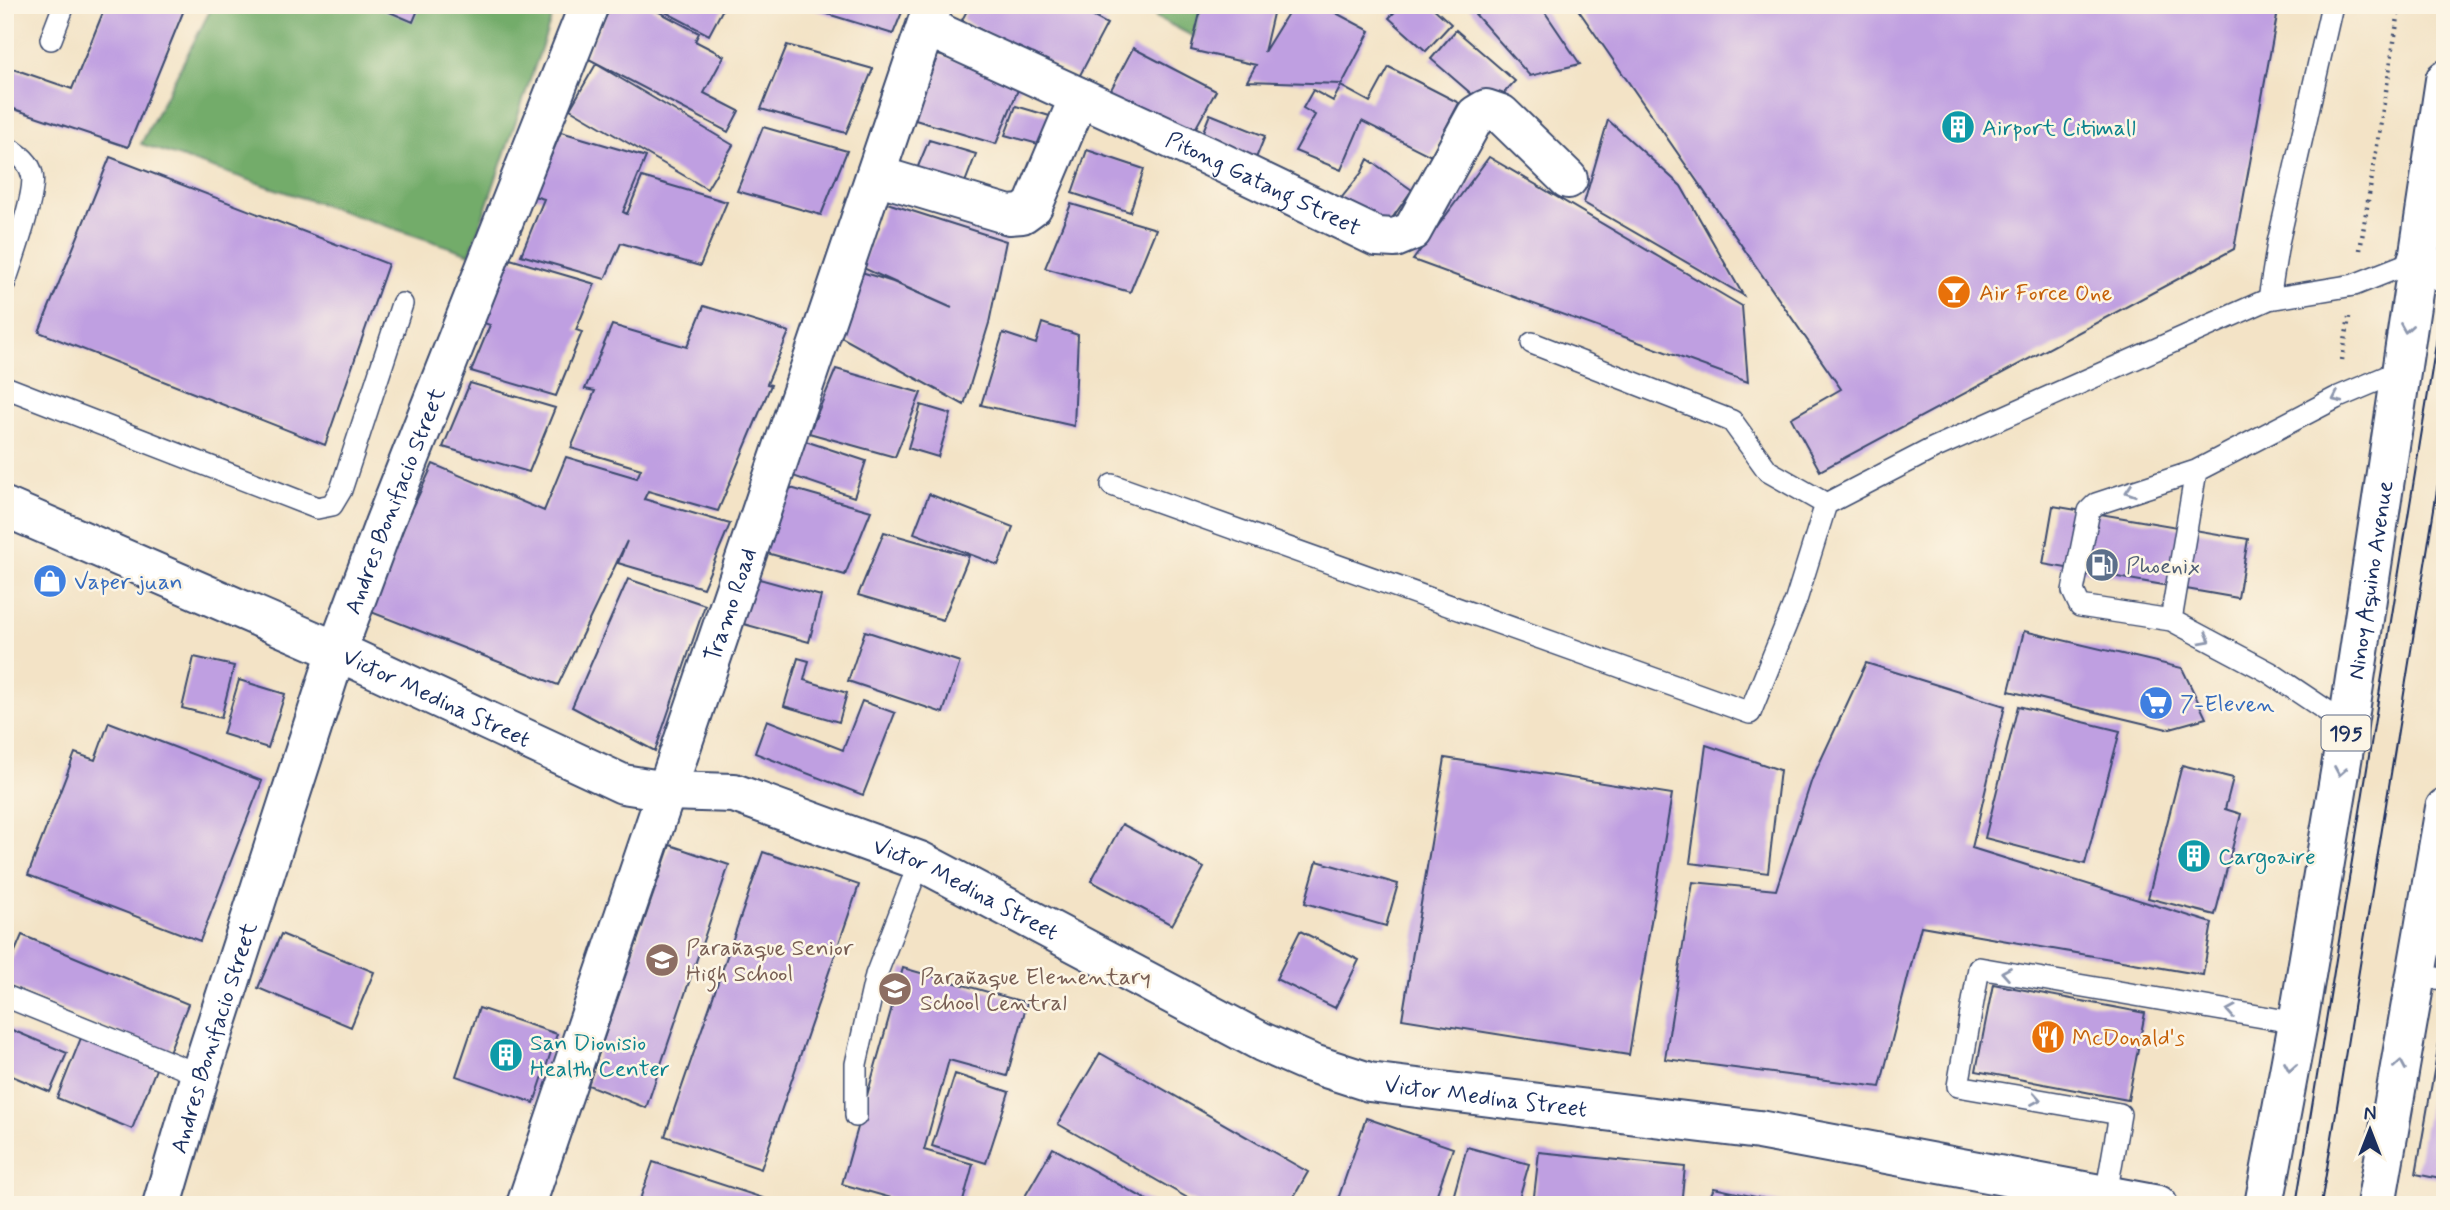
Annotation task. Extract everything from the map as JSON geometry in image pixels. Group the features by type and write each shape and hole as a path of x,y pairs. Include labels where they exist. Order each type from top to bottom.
{"main road":[{"name":"Andres Bonifacio Street","path":"162,1205 200,1075 337,651 384,524 589,5"},
{"name":"Pitong Gatang Street","path":"930,16 1079,97 1377,237 1395,238 1412,231 1476,115 1486,109 1501,114 1568,179"},
{"name":"Tramo Road","path":"526,1205 930,16"},
{"name":"Ninoy Aquino Avenue","path":"2264,1205 2298,1023 2348,725 2400,371 2435,265 2445,80"},
{"path":"876,175 1009,215 1022,214 1033,206 1079,97"},
{"name":"Victor Medina Street","path":"5,507 337,651 623,784 667,790 734,793 920,861 1262,1042 1310,1063 1369,1082 1759,1130 2158,1205"},
{"path":"2376,1205 2430,978 2445,808"}],"lane":[{"path":"51,39 64,5"},
{"path":"2269,299 2278,243 2332,5"},
{"path":"5,147 26,161 33,174 32,191 5,282"},
{"path":"1112,485 1750,713 1796,600 1826,504 1934,448 2269,299 2354,285 2435,265"},
{"path":"5,387 317,508 332,505 341,489 402,304"},
{"path":"1532,343 1732,421 1768,471 1826,504"},
{"path":"2348,725 2269,672 2171,620 2080,606 2073,591 2090,511 2096,504 2196,471 2336,398 2400,371"},
{"path":"2171,620 2196,471"},
{"path":"856,1116 856,1064 876,975 920,861"},
{"path":"2106,1195 2120,1114 1958,1086 1979,968 2298,1023"},
{"path":"5,996 200,1075"}],"path":[{"path":"2336,398 2400,5"}],"green space":[{"path":"213,5 556,5 470,254 141,144"},
{"path":"1152,5 1265,5 1244,63 1156,17"}],"building":[{"path":"106,5 186,5 128,147 5,106 5,66 72,89"},
{"path":"373,5 420,5 413,22"},
{"path":"612,5 646,5 699,33 695,41 724,56 704,93 739,111 728,132 585,57"},
{"path":"652,5 725,5 709,35"},
{"path":"809,5 905,5 893,34 808,8"},
{"path":"970,5 1072,5 1107,24 1079,77 1034,54 1033,57 962,20"},
{"path":"1202,5 1275,5 1264,52 1293,5 1321,5 1370,31 1342,84 1247,81 1256,65 1191,50"},
{"path":"1401,5 1430,5 1451,24 1426,51 1389,18"},
{"path":"1467,5 1540,5 1580,64 1530,76"},
{"name":"Airport Citimall","path":"1575,5 2279,5 2234,249 1820,471 1791,418 1841,389"},
{"path":"1456,30 1515,81 1489,109 1431,59"},
{"path":"787,45 873,69 846,133 761,109"},
{"path":"1133,48 1216,91 1188,142 1106,99"},
{"path":"938,55 1022,80 996,144 912,119"},
{"path":"596,64 733,145 707,189 570,109"},
{"path":"1389,67 1459,103 1431,156 1362,121 1341,170 1295,151 1315,115 1303,108 1313,90 1333,101 1341,86 1370,102"},
{"path":"1016,106 1053,117 1042,145 1005,135"},
{"path":"1210,114 1265,136 1252,168 1197,146"},
{"path":"1608,120 1681,186 1743,295 1584,203"},
{"path":"763,127 847,151 821,215 737,191"},
{"path":"561,132 646,157 623,212 627,214 642,177 727,202 700,266 621,243 605,279 521,255 544,199 534,196"},
{"path":"929,140 976,154 962,190 914,176"},
{"path":"1087,150 1144,169 1130,212 1072,193"},
{"path":"110,157 388,264 325,445 39,332"},
{"path":"1489,157 1742,306 1748,382 1413,260"},
{"path":"1368,159 1412,190 1383,231 1339,201 1362,172"},
{"path":"887,203 1006,241 989,323 964,405 841,337 843,330 832,326 852,269 893,282 952,308 861,267"},
{"path":"1071,204 1156,229 1130,292 1045,268"},
{"path":"510,259 595,284 576,330 582,332 556,396 471,371 490,325 484,323"},
{"path":"704,306 789,332 767,384 771,385 718,511 648,491 644,499 730,524 703,588 618,563 627,541 558,685 366,610 433,464 544,511 566,457 637,478 641,469 571,448 595,391 585,389 612,325 687,347"},
{"path":"1042,323 1078,335 1074,426 981,405 1003,333 1036,344"},
{"path":"836,369 921,393 895,457 809,433"},
{"path":"470,383 555,408 529,472 443,447"},
{"path":"921,405 951,414 938,457 908,448"},
{"path":"802,440 866,461 854,497 790,475"},
{"path":"787,487 871,511 845,575 760,551"},
{"path":"929,494 1013,527 998,565 914,533"},
{"path":"2053,506 2248,539 2238,598 2043,564"},
{"path":"884,532 969,556 943,620 858,595"},
{"path":"752,577 821,596 809,642 740,623"},
{"path":"628,579 705,605 655,751 572,707"},
{"path":"865,631 960,662 943,713 848,681"},
{"path":"2024,631 2182,668 2206,718 2167,729 2009,691"},
{"path":"194,657 234,666 221,718 182,708"},
{"path":"798,658 809,661 804,680 847,693 839,722 784,706"},
{"path":"1866,663 2005,706 1972,848 2212,923 2203,975 1921,926 1880,1087 1665,1059 1693,882 1776,890 1812,779"},
{"path":"239,680 285,694 268,748 223,734"},
{"path":"862,701 895,713 863,795 755,753 767,720 843,750"},
{"path":"2018,706 2120,731 2085,864 1985,838"},
{"path":"109,722 262,781 200,941 28,875 75,753 95,760"},
{"path":"1706,745 1780,770 1768,873 1690,863"},
{"path":"1445,758 1672,794 1629,1055 1402,1019"},
{"name":"Cargoaire","path":"2182,765 2233,778 2225,809 2241,814 2215,915 2148,898"},
{"path":"1122,824 1204,868 1172,925 1091,881"},
{"name":"Parañaque Senior High School","path":"670,845 729,865 646,1108 588,1085"},
{"path":"763,852 859,885 761,1169 665,1136"},
{"path":"1317,861 1398,884 1386,926 1305,903"},
{"path":"1300,931 1359,960 1335,1008 1276,979"},
{"path":"281,934 374,972 351,1027 258,988"},
{"path":"22,935 188,1004 169,1052 5,984 5,975"},
{"path":"903,968 1027,1003 1007,1076 949,1060 924,1150 973,1164 962,1205 916,1205 842,1184"},
{"path":"1993,984 2145,1013 2128,1100 1976,1071"},
{"name":"San Dionisio Health Center","path":"479,1008 557,1034 534,1103 456,1076"},
{"path":"2443,1020 2445,1021 2445,1180 2416,1174"},
{"path":"5,1027 67,1053 50,1092 5,1073"},
{"path":"81,1038 156,1069 132,1129 57,1098"},
{"path":"1100,1053 1308,1172 1289,1205 1200,1205 1058,1124"},
{"path":"955,1074 1009,1092 986,1163 932,1146"},
{"path":"1366,1118 1453,1148 1433,1205 1336,1205"},
{"path":"1467,1147 1529,1164 1517,1205 1451,1205"},
{"path":"1053,1148 1156,1205 1020,1205"},
{"path":"1539,1152 1685,1167 1681,1205 1533,1205"},
{"path":"653,1162 781,1204 781,1205 638,1205"},
{"path":"1714,1188 1788,1204 1788,1205 1706,1205"}],"tram line":[{"path":"2296,1205 2445,289"},
{"path":"2321,1205 2445,441"}],"place":[{"name":"Airport Citimall","path":"1958,127"},
{"name":"Air Force One","path":"1954,292"},
{"name":"Phoenix","path":"2102,565"},
{"name":"Vaper juan","path":"50,581"},
{"name":"7-Eleven","path":"2156,703"},
{"name":"Cargoaire","path":"2194,856"},
{"name":"Parañaque Senior High School","path":"662,960"},
{"name":"Parañaque Elementary School Central","path":"895,989"},
{"name":"McDonald's","path":"2048,1037"},
{"name":"San Dionisio Health Center","path":"506,1055"}]}
